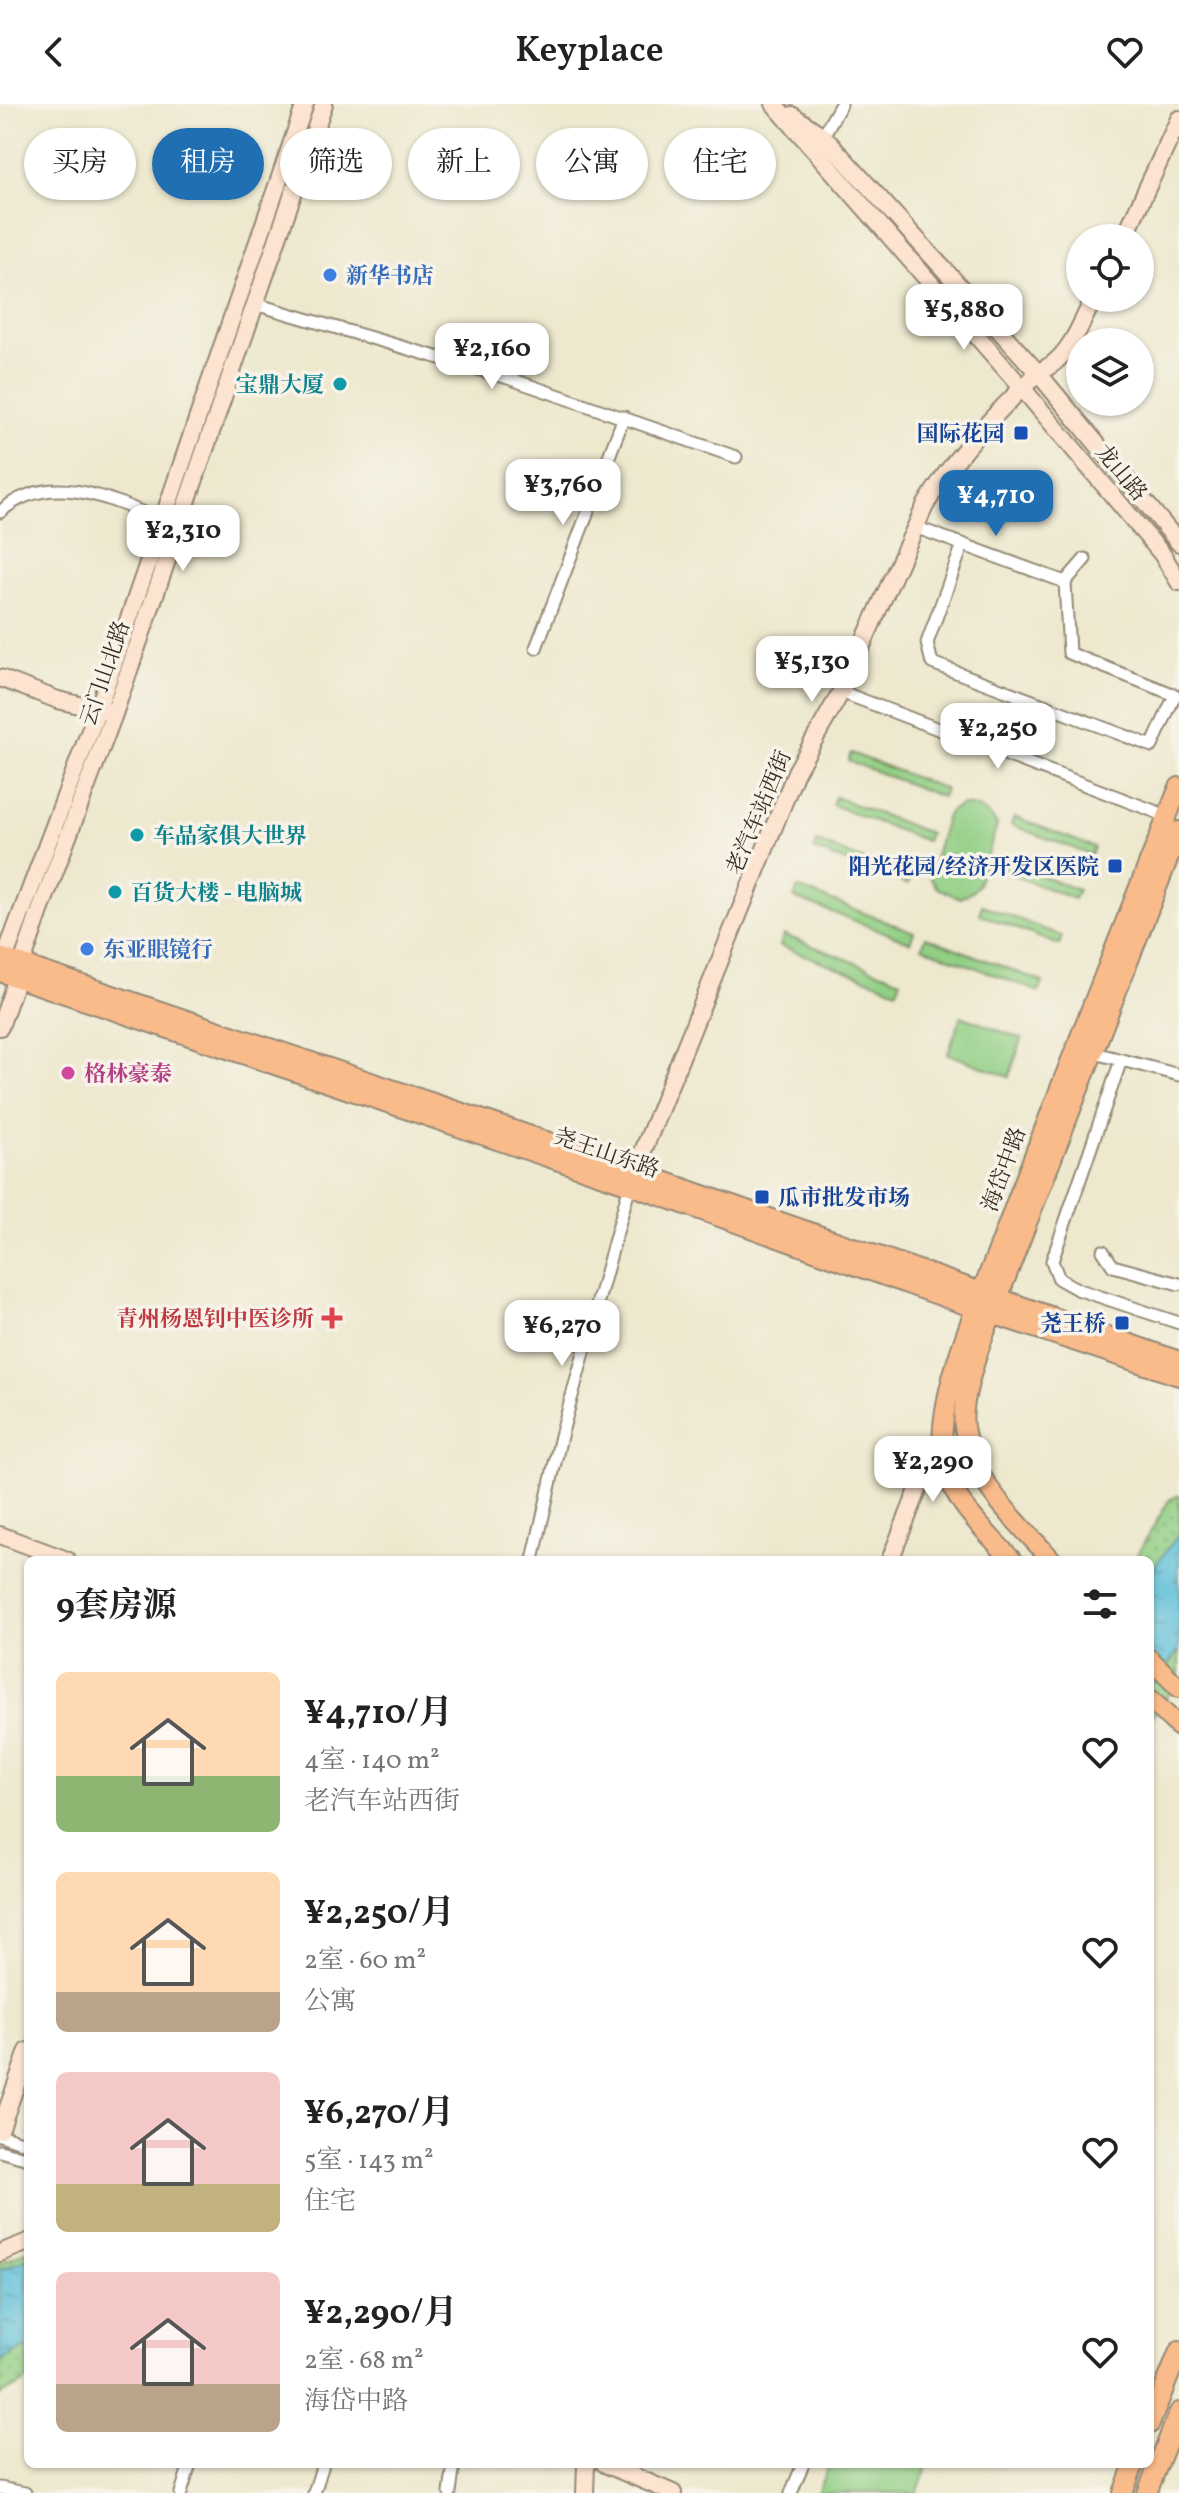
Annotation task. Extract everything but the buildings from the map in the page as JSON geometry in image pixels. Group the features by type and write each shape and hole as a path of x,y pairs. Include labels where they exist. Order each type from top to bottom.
{"main road":[{"name":"海岱中路","path":"1008,1556 974,1518 950,1483 943,1459 942,1423 946,1399 988,1304 1083,1050 1173,824 1179,787"},
{"name":"尧王山东路","path":"7,967 632,1178 988,1304 1179,1376"},
{"name":"尧王山东路","path":"988,1304 1179,1361"},
{"name":"海岱中路","path":"988,1304 965,1399 963,1424 967,1442 978,1474 1048,1556"},
{"path":"1154,1663 1179,1688"},
{"path":"1154,1703 1179,1727"},
{"path":"1154,2414 1179,2351"},
{"path":"1147,2493 1179,2412"},
{"path":"1123,2493 1132,2468"}],"street":[{"name":"云门山北路","path":"106,712 162,521 305,104"},
{"name":"云门山北路","path":"0,1027 7,967 106,712 255,304 324,104"},
{"name":"龙山路","path":"775,104 823,136 1038,373 1179,546"},
{"name":"龙山路","path":"775,104 1023,389 1162,554 1179,582"},
{"path":"823,136 841,104"},
{"path":"1130,224 1179,119"},
{"path":"255,304 508,378 736,457"},
{"name":"老汽车站西街","path":"632,1178 796,772 841,692 939,481 991,419 1038,373 1056,361 1071,342 1087,312"},
{"path":"536,648 624,417"},
{"path":"0,512 16,498 51,488 108,498 162,521"},
{"path":"915,527 1065,582"},
{"path":"963,544 927,643 932,663 1152,746 1175,695 1069,653 1065,582 1085,559"},
{"path":"1162,554 1179,546"},
{"path":"0,678 58,700 106,712"},
{"path":"841,692 1173,824"},
{"path":"1000,753 1021,697"},
{"path":"1083,1050 1179,1075"},
{"path":"1121,1060 1052,1261 1059,1279 1077,1289 1179,1323"},
{"path":"534,1556 561,1436 632,1178"},
{"path":"1103,1251 1113,1266 1179,1284"},
{"path":"892,1556 916,1493 928,1474 967,1442"},
{"path":"0,1535 56,1556"},
{"path":"24,2063 0,2133 24,2142"},
{"path":"0,2151 24,2158"},
{"path":"0,2253 24,2244"},
{"path":"181,2493 189,2468"},
{"path":"314,2493 322,2468"},
{"path":"450,2493 453,2468"},
{"path":"585,2493 586,2468"},
{"path":"614,2468 673,2493"},
{"path":"791,2493 801,2468"},
{"path":"0,2488 25,2493"}],"green space":[{"path":"851,753 945,789 942,797 848,761"},
{"path":"835,797 929,833 926,841 832,805"},
{"path":"962,805 982,810 997,825 978,885 960,898 937,888 929,876 946,818 950,811"},
{"path":"1014,817 1094,847 1091,855 1011,825"},
{"path":"817,842 911,878 908,885 814,850"},
{"path":"998,859 1078,890 1074,899 994,868"},
{"path":"798,888 914,932 910,942 794,898"},
{"path":"982,905 1062,936 1059,945 979,914"},
{"path":"784,935 901,980 897,990 780,946"},
{"path":"926,937 1043,982 1039,992 922,947"},
{"path":"961,1016 1022,1039 1009,1077 948,1054"},
{"path":"1179,1495 1179,1680 1154,1714 1154,1556 1136,1556 1169,1500"},
{"path":"24,2252 24,2382 0,2396 0,2263"},
{"path":"827,2468 926,2468 917,2493 817,2493"}],"water":[{"path":"1179,1534 1179,1651 1154,1682 1154,1567"},
{"path":"24,2260 24,2349 0,2361 0,2270"}],"place":[{"name":"新华书店","path":"330,275"},
{"name":"宝鼎大厦","path":"340,384"},
{"name":"国际花园","path":"1021,433"},
{"name":"车品家俱大世界","path":"137,835"},
{"name":"阳光花园/经济开发区医院","path":"1115,866"},
{"name":"百货大楼 - 电脑城","path":"115,892"},
{"name":"东亚眼镜行","path":"87,949"},
{"name":"格林豪泰","path":"68,1073"},
{"name":"瓜市批发市场","path":"762,1197"},
{"name":"青州杨恩钊中医诊所","path":"332,1318"},
{"name":"尧王桥","path":"1122,1323"}]}
